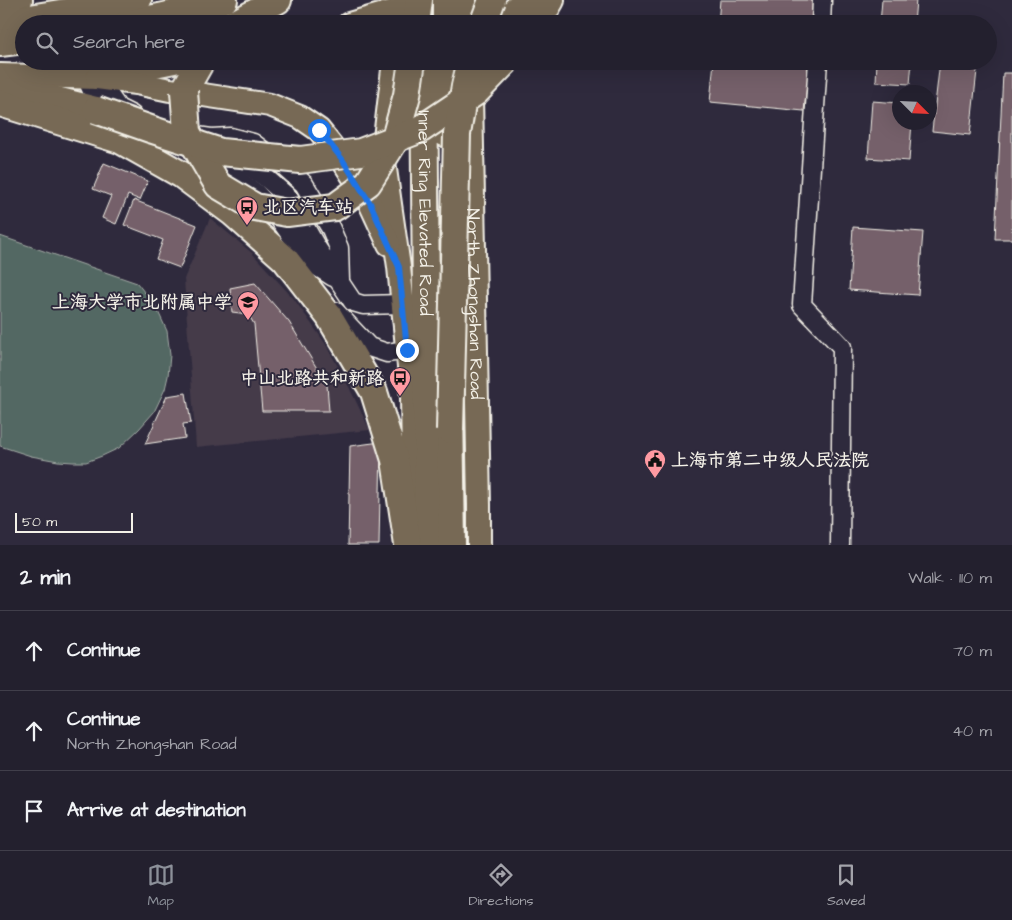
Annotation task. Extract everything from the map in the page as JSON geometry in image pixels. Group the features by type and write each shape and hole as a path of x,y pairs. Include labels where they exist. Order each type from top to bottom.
{"highway":[{"path":"0,16 32,11 70,0"},
{"path":"48,15 138,0"},
{"path":"168,15 224,0"},
{"path":"250,15 278,0"},
{"path":"446,0 446,15"},
{"path":"486,15 492,0"},
{"path":"511,15 526,0"},
{"path":"542,15 551,0"},
{"path":"0,21 15,20"},
{"path":"0,42 15,41"},
{"path":"196,70 184,91 187,132 218,185 256,207 287,213 335,207 368,183 394,142 407,96 411,70"},
{"name":"Inner Ring Elevated Road","path":"424,70 428,545"},
{"path":"446,70 452,545"},
{"path":"450,430 458,134 469,70"},
{"path":"0,90 29,93 96,110 221,152 300,160 361,152 421,129 476,92 497,70"},
{"path":"0,103 120,140 182,174 233,212 285,259 329,316 374,392 395,460 408,545"}],"main road":[{"path":"0,4 21,0"},
{"path":"469,0 470,15"},
{"path":"483,15 484,0"},
{"path":"384,15 411,8"},
{"path":"91,78 132,70"},
{"path":"393,70 383,155 399,267 412,397 414,545"},
{"name":"North Zhongshan Road","path":"469,70 479,545"},
{"path":"479,505 487,449 485,70"},
{"path":"0,75 91,78 136,83 270,105 300,118 319,130 342,159 370,203 399,267"}],"lane":[{"path":"821,15 822,0"},
{"path":"817,70 802,305 842,347 840,545"},
{"path":"91,78 118,108 146,122 176,133 198,136 212,142 266,178 288,197 352,302 363,305 403,304"},
{"path":"91,78 106,120 126,135 192,170 254,216 334,310 370,347 387,353 407,350"},
{"path":"167,129 255,192 275,213 310,262 340,281"}],"shaded area":[{"name":"上海大学市北附属中学","path":"210,218 252,253 294,299 325,343 370,430 196,447 184,279"}],"green space":[{"path":"0,236 137,283 156,307 167,331 170,355 165,389 154,412 119,448 86,462 73,462 31,456 0,446"}],"building":[{"path":"720,0 816,0 814,15 719,15"},
{"path":"882,0 916,0 915,15 881,15"},
{"path":"713,70 809,70 804,111 710,102"},
{"path":"877,70 911,70 910,84 876,82"},
{"path":"939,70 977,70 970,135 932,131 937,130"},
{"path":"1003,73 1012,73 1012,239 995,239"},
{"path":"872,101 892,102 892,130 911,130 909,161 868,158"},
{"path":"104,163 148,181 140,200 128,195 116,224 102,218 111,196 93,189"},
{"path":"134,200 197,225 180,268 156,259 163,240 124,225"},
{"path":"853,227 923,232 918,295 849,290"},
{"path":"255,283 289,322 327,385 329,411 262,411 254,324 248,314 232,312 230,288"},
{"path":"186,393 191,423 183,424 185,438 145,444 167,396"},
{"path":"381,442 379,545 348,545 350,446"}],"place":[{"name":"北区汽车站","path":"247,226"},
{"name":"上海大学市北附属中学","path":"248,321"},
{"name":"中山北路共和新路","path":"400,397"},
{"name":"上海市第二中级人民法院","path":"655,479"}],"route":[{"path":"319,130 342,159 370,203 399,267 407,350"}]}
